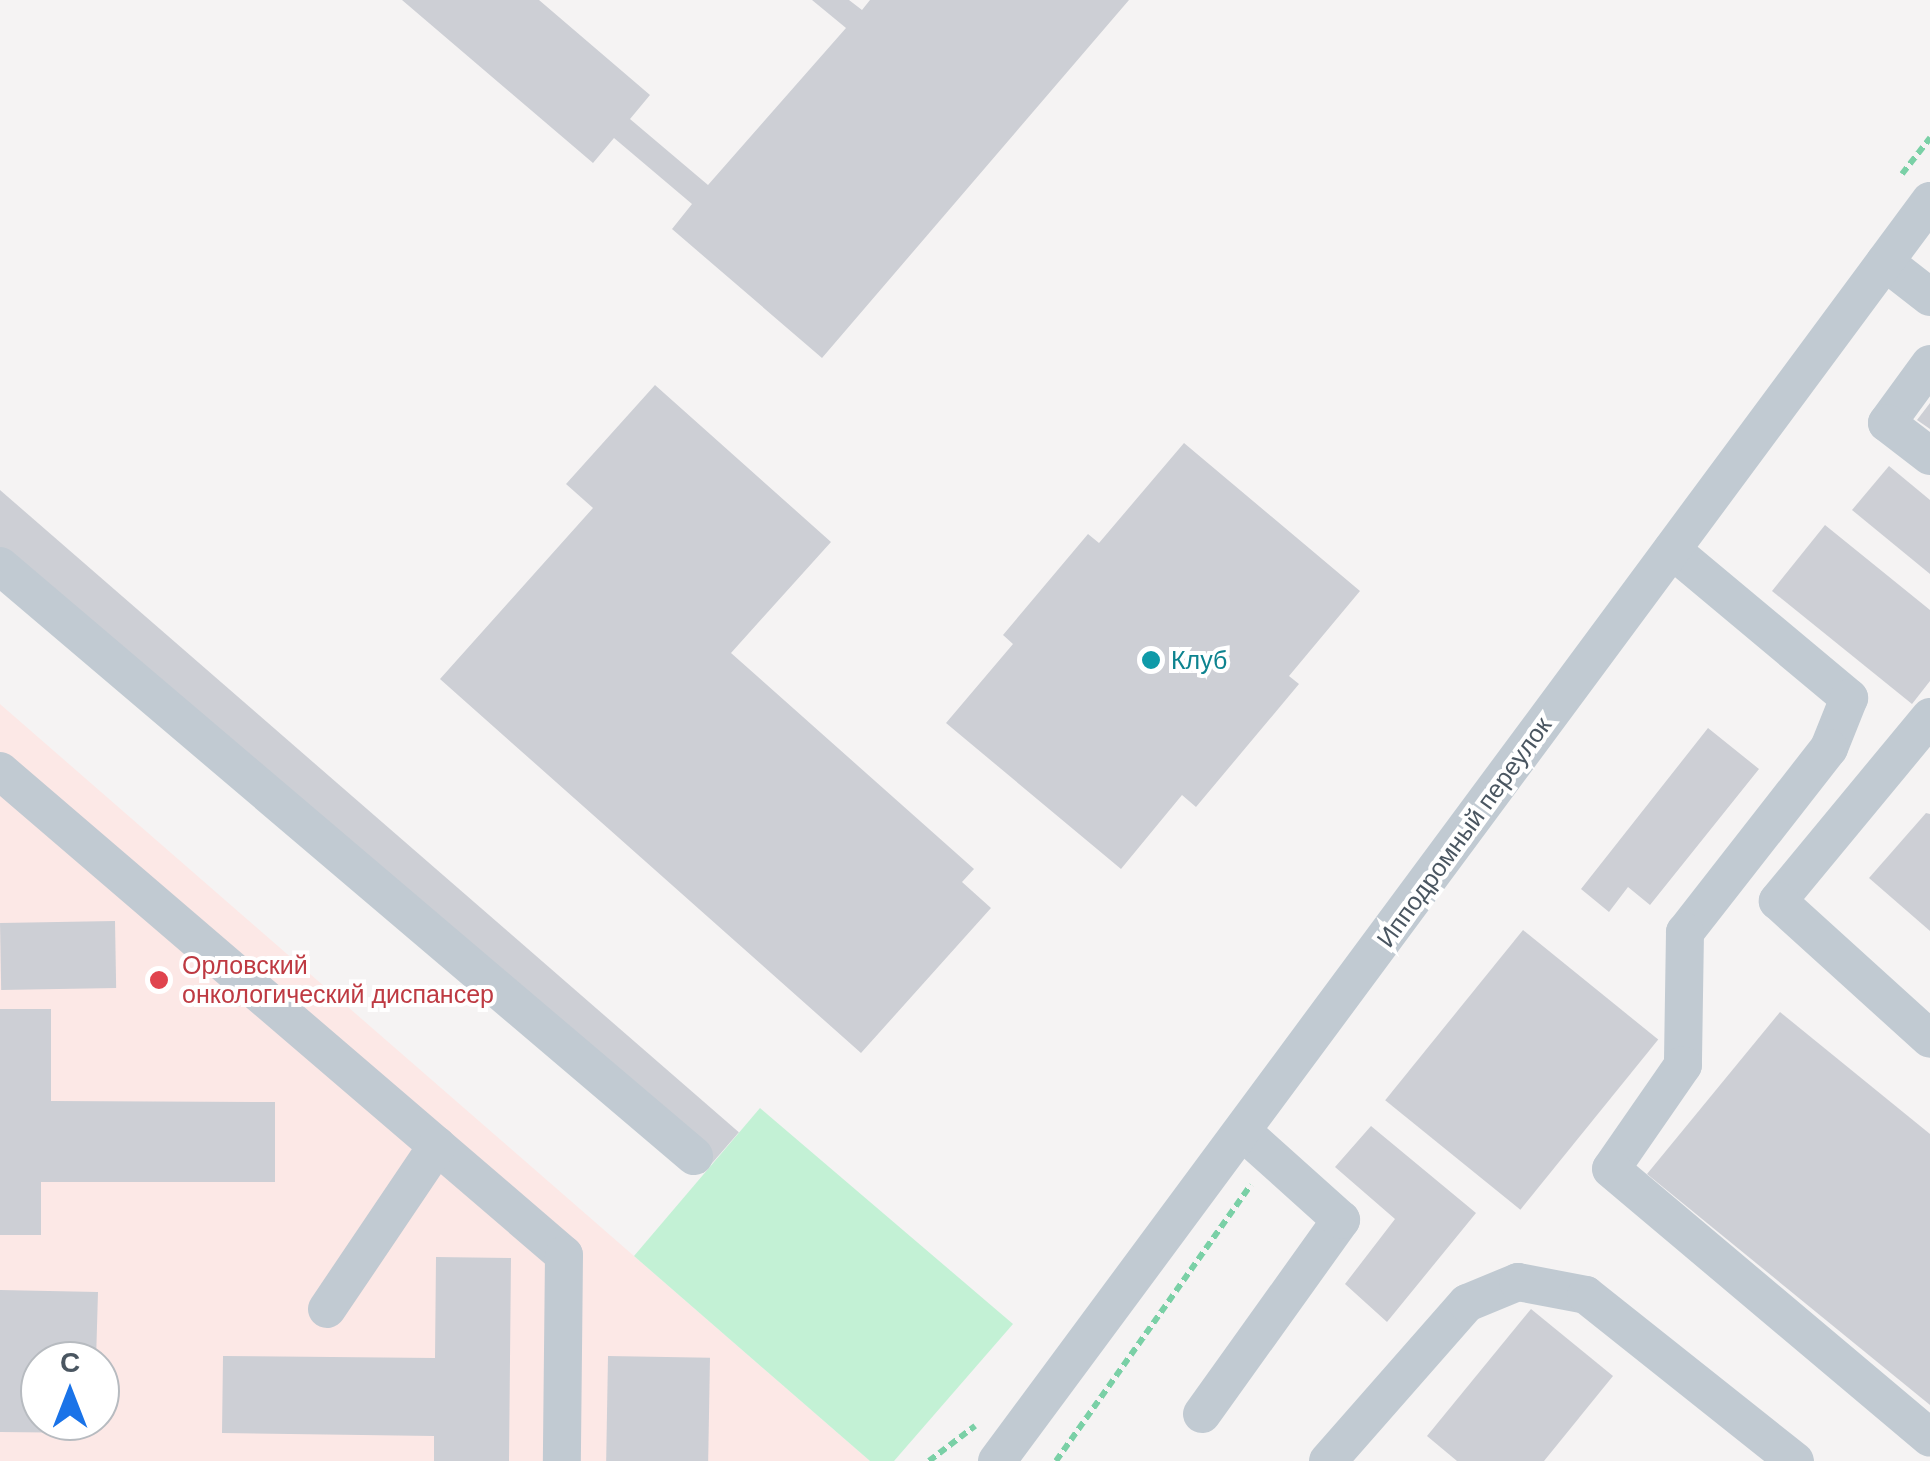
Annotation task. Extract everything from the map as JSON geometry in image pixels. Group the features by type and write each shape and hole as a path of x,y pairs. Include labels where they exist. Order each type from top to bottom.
{"street":[{"name":"Ипподромный переулок","path":"997,1461 1930,200"},
{"path":"1885,262 1930,298"},
{"path":"1930,364 1887,423 1930,456"},
{"path":"1672,550 1849,698 1829,748 1685,932 1683,1065 1611,1168 1930,1438"},
{"path":"0,566 694,1156"},
{"path":"1930,717 1778,901 1930,1038"},
{"path":"0,771 564,1255 562,1461"},
{"path":"1202,1414 1341,1220 1243,1132"},
{"path":"328,1308 438,1146"},
{"path":"1328,1461 1467,1303 1518,1282 1586,1295 1796,1461"}],"shaded area":[{"name":"Орловский онкологический диспансер","path":"0,704 870,1461 0,1461"}],"green space":[{"path":"760,1108 1013,1324 894,1461 870,1461 634,1256"}],"building":[{"path":"402,0 539,0 650,95 630,119 708,185 846,28 812,0 849,0 862,10 870,0 1129,0 822,358 672,229 692,204 614,138 593,163"},
{"path":"655,385 831,542 731,653 974,869 962,882 991,908 861,1053 440,679 593,508 566,484"},
{"path":"1930,403 1930,429 1917,420"},
{"name":"Клуб","path":"1184,443 1360,591 1289,676 1299,684 1196,807 1182,795 1121,869 946,723 1013,644 1003,635 1088,534 1099,543"},
{"path":"1889,466 1930,500 1930,574 1852,510"},
{"path":"0,490 739,1132 703,1173 0,562"},
{"path":"1825,525 1930,610 1930,681 1912,704 1772,591"},
{"path":"1708,728 1759,769 1650,905 1628,887 1609,912 1581,889"},
{"path":"1926,813 1930,814 1930,931 1869,878"},
{"path":"115,921 116,988 1,990 0,923"},
{"path":"1523,930 1658,1040 1520,1210 1385,1100"},
{"path":"0,1009 51,1009 51,1101 275,1102 275,1182 41,1182 41,1235 0,1235"},
{"path":"1780,1012 1930,1134 1930,1405 1647,1174"},
{"path":"1371,1126 1476,1213 1387,1322 1345,1284 1395,1219 1335,1167"},
{"path":"436,1257 511,1258 509,1461 434,1461 434,1436 222,1433 223,1356 435,1358"},
{"path":"0,1290 98,1292 97,1341 20,1341 20,1432 0,1432"},
{"path":"1531,1309 1613,1376 1544,1461 1457,1461 1427,1436"},
{"path":"608,1356 710,1358 708,1461 606,1461"}],"place":[{"name":"Клуб","path":"1151,660"},
{"name":"Орловский онкологический диспансер","path":"159,980"}]}
